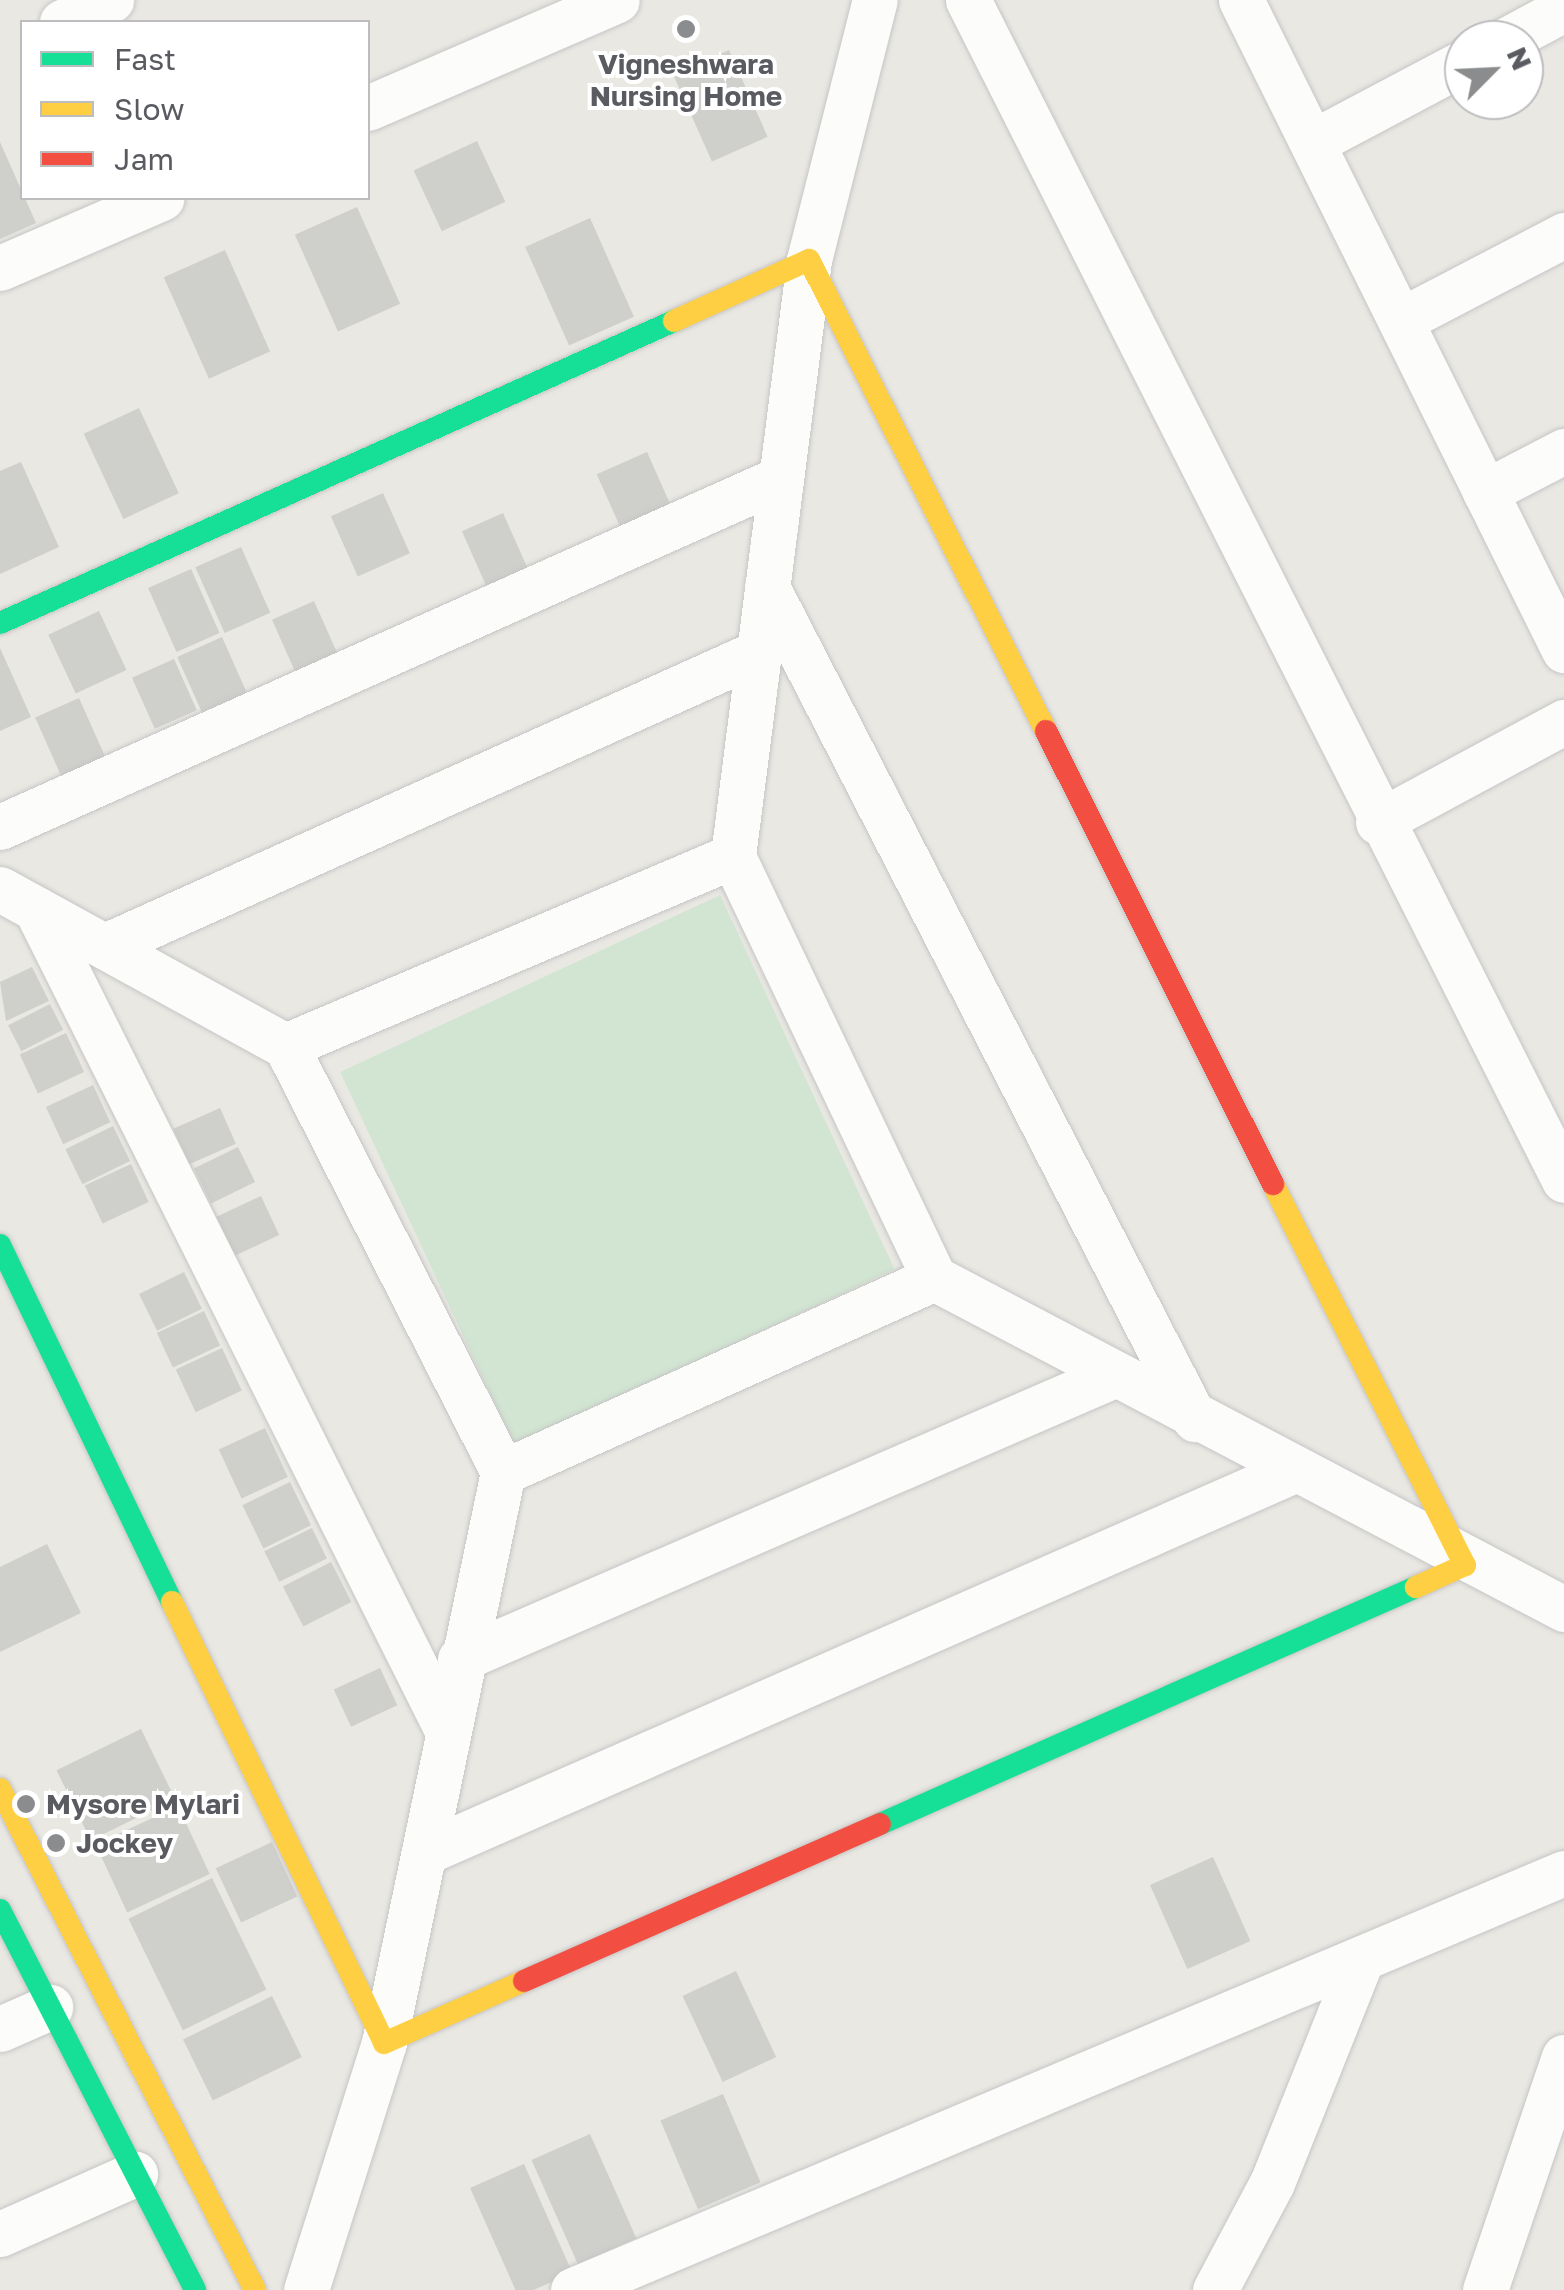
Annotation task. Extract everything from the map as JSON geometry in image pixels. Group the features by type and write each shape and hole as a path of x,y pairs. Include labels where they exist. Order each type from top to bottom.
{"street":[{"path":"66,20 111,0"},
{"path":"370,107 618,0"},
{"path":"874,0 809,260 733,856 934,1278 1465,1565 1564,1609"},
{"path":"968,0 1378,822 1564,1180"},
{"path":"1241,0 1564,650"},
{"path":"1313,142 1444,73"},
{"path":"0,268 157,200"},
{"path":"1401,320 1564,236"},
{"path":"0,623 809,260"},
{"path":"809,260 1465,1565"},
{"path":"1485,492 1564,452"},
{"path":"0,828 781,478"},
{"path":"767,588 1195,1419"},
{"path":"104,946 759,652"},
{"path":"1378,822 1564,722"},
{"path":"286,1046 733,856"},
{"path":"18,899 286,1046 503,1472 460,1659 430,1850 384,2042 306,2290"},
{"path":"18,899 448,1732"},
{"path":"0,1244 384,2042"},
{"path":"503,1472 934,1278"},
{"path":"460,1659 1114,1375"},
{"path":"430,1850 1292,1472"},
{"path":"384,2042 1465,1565"},
{"path":"0,1789 255,2290"},
{"path":"573,2290 1564,1873"},
{"path":"0,1910 195,2290"},
{"path":"1215,2290 1272,2183 1360,1962"},
{"path":"0,2029 50,2008"},
{"path":"1484,2290 1564,2057"},
{"path":"0,2234 135,2174"}],"green space":[{"path":"720,895 895,1269 515,1446 340,1072"}],"building":[{"path":"729,50 768,137 712,162 673,75"},
{"path":"477,141 505,202 442,231 414,171"},
{"path":"0,142 20,187 20,200 26,200 36,223 0,239"},
{"path":"357,207 400,304 338,331 295,235"},
{"path":"590,218 634,317 569,346 525,247"},
{"path":"225,250 270,351 209,379 164,277"},
{"path":"139,408 179,493 123,519 84,434"},
{"path":"647,452 677,519 626,541 597,474"},
{"path":"21,462 59,547 0,574 0,471"},
{"path":"383,493 410,553 358,576 331,516"},
{"path":"503,513 531,577 490,595 462,531"},
{"path":"241,547 270,613 225,633 195,567"},
{"path":"191,569 219,633 177,652 148,588"},
{"path":"314,601 342,663 300,682 272,620"},
{"path":"99,611 126,670 76,694 48,635"},
{"path":"222,637 253,706 208,726 177,657"},
{"path":"0,648 31,717 0,731"},
{"path":"174,659 197,710 155,729 132,678"},
{"path":"79,698 107,762 64,781 35,718"},
{"path":"32,967 49,1001 6,1021 0,982"},
{"path":"50,1004 63,1030 21,1051 8,1025"},
{"path":"66,1033 84,1072 38,1094 20,1055"},
{"path":"93,1085 110,1122 63,1144 46,1107"},
{"path":"220,1108 236,1144 189,1164 173,1129"},
{"path":"113,1126 130,1161 82,1184 65,1149"},
{"path":"238,1147 255,1182 211,1204 194,1168"},
{"path":"131,1164 149,1202 103,1224 85,1186"},
{"path":"261,1196 279,1235 235,1256 217,1217"},
{"path":"184,1272 202,1309 157,1331 139,1294"},
{"path":"204,1311 220,1345 173,1367 157,1333"},
{"path":"222,1348 242,1391 196,1412 176,1370"},
{"path":"265,1428 288,1477 242,1498 219,1450"},
{"path":"290,1482 311,1525 263,1548 242,1505"},
{"path":"312,1528 327,1559 279,1582 264,1551"},
{"path":"47,1544 81,1613 0,1652 0,1567"},
{"path":"331,1562 351,1602 303,1627 283,1587"},
{"path":"380,1668 397,1705 351,1727 334,1690"},
{"path":"141,1729 175,1799 91,1840 57,1770"},
{"path":"178,1806 210,1874 127,1912 96,1844"},
{"path":"272,1842 297,1896 241,1923 216,1868"},
{"path":"1213,1857 1250,1941 1187,1969 1150,1885"},
{"path":"212,1878 266,1989 183,2030 128,1919"},
{"path":"736,1971 776,2057 723,2082 683,1996"},
{"path":"272,1996 302,2057 213,2101 183,2039"},
{"path":"723,2094 761,2182 698,2209 660,2121"},
{"path":"590,2134 636,2238 578,2264 532,2160"},
{"path":"524,2164 572,2273 534,2290 516,2290 470,2188"}],"traffic: fast":[{"path":"0,623 674,321"},
{"path":"0,1245 172,1602"},
{"path":"880,1824 1416,1587"},
{"path":"0,1910 195,2290"}],"traffic: slow":[{"path":"674,321 809,260 1046,731"},
{"path":"1273,1184 1465,1565 1416,1587"},
{"path":"172,1602 384,2043 524,1981"},
{"path":"0,1789 255,2290"}],"traffic: jam":[{"path":"1046,731 1273,1184"},
{"path":"524,1981 880,1824"}],"place":[{"name":"Vigneshwara Nursing Home","path":"686,29"},
{"name":"Mysore Mylari","path":"26,1804"},
{"name":"Jockey","path":"56,1843"}]}
